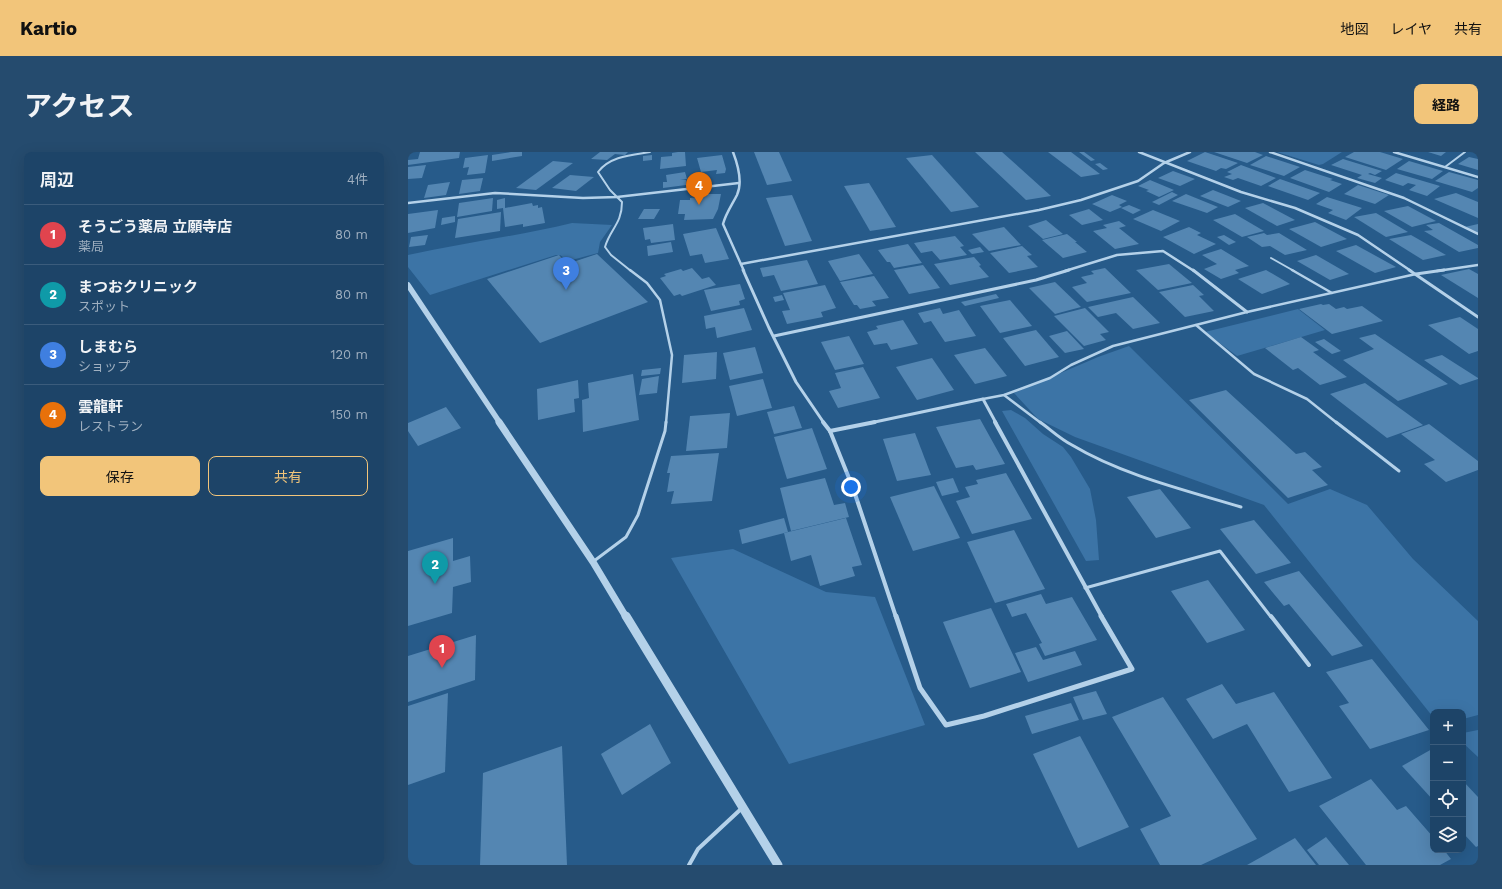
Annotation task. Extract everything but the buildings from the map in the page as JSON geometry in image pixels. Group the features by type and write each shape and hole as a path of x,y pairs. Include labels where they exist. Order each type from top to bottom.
{"street":[{"path":"732,152 737,161 739,183 738,192 725,214 723,224 769,328 796,382 830,430 856,495 920,688 946,725 984,716 1132,670 1085,588 983,399 830,430"},
{"path":"1139,152 1241,192 1295,208 1351,232 1416,274 1478,317"},
{"path":"740,264 907,232 1040,210 1081,200 1138,181 1164,163 1190,152"},
{"path":"1270,152 1404,198 1478,234"},
{"path":"1394,152 1478,177"},
{"path":"408,203 495,192 583,198 618,197 739,183"},
{"path":"774,336 1036,280 1117,255 1144,252 1163,252 1183,263 1247,312"},
{"path":"1416,274 1461,269 1478,265"},
{"path":"408,284 593,562 778,865"}],"lane":[{"path":"593,562 626,537 638,514 665,430 672,354 660,300 647,283 610,255 605,247 606,239 618,223 621,216 622,202 610,190 598,172 600,167 606,163 626,156 650,152"},
{"path":"1445,167 1465,152"},
{"path":"1271,258 1332,293"},
{"path":"983,399 1004,395 1050,378 1071,365 1113,346 1184,329 1196,324 1416,274"},
{"path":"1196,324 1254,374 1307,399 1399,471"},
{"path":"1004,395 1070,445 1112,466 1241,507"},
{"path":"1085,588 1220,551 1309,665"},
{"path":"689,865 698,849 743,807"}],"shaded area":[{"path":"1277,152 1342,152 1319,165"},
{"path":"572,223 612,225 600,242 598,253 568,261 560,255 556,255 430,295 408,267 408,255"},
{"path":"1298,309 1325,330 1237,356 1205,332"},
{"path":"1129,346 1288,504 1330,489 1367,505 1413,559 1478,621 1478,715 1466,718 1466,709 1430,709 1430,713 1264,505 1075,437 1038,419 1014,393 1098,357"},
{"path":"1011,410 1025,418 1043,434 1063,447 1071,457 1090,489 1096,520 1099,560 1086,561 1002,411"},
{"path":"733,549 826,592 875,597 925,725 789,764 671,558"},
{"path":"1478,730 1478,757 1466,746 1466,732"}],"place":[{"name":"雲龍軒","path":"699,205"},
{"name":"しまむら","path":"566,290"},
{"name":"まつおクリニック","path":"435,584"},
{"name":"そうごう薬局 立願寺店","path":"442,668"}]}
